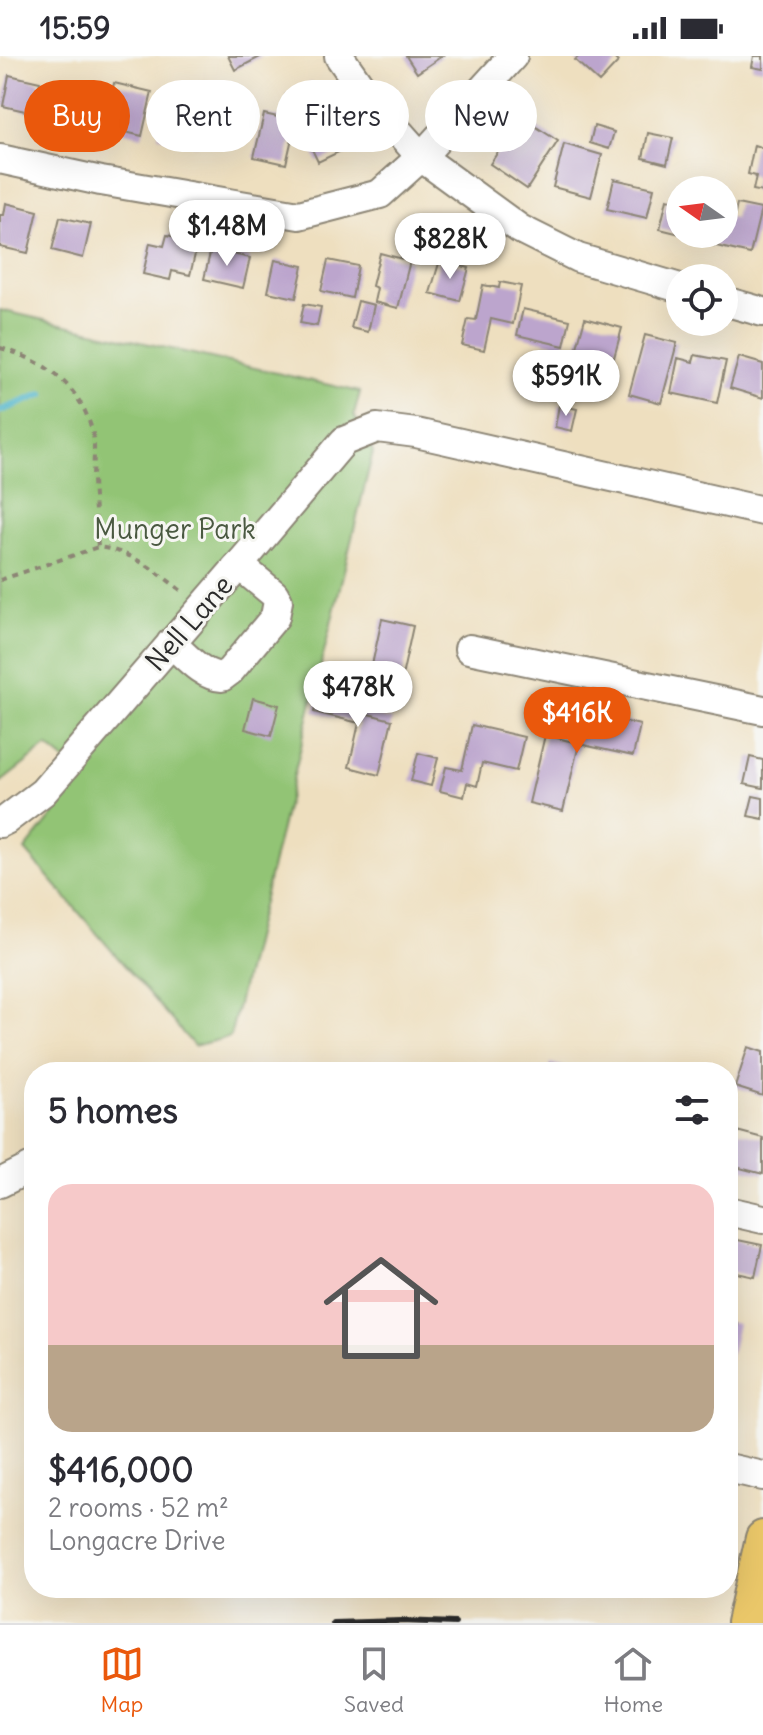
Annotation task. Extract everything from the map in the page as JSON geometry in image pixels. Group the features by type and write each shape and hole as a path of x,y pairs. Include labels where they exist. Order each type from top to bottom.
{"main road":[{"path":"744,1623 763,1538"}],"street":[{"path":"339,56 367,96 421,157 520,229 578,258 666,284"},
{"path":"0,159 101,181 299,215 380,194 421,157 513,56"},
{"path":"738,305 763,312"},
{"name":"Nell Lane","path":"0,823 43,792 344,441 377,428 416,433 763,511"},
{"path":"171,643 206,673 222,677 230,671 275,617 278,601 274,594 239,565"},
{"path":"469,649 763,710"},
{"path":"0,1183 24,1171"},
{"path":"738,1213 763,1219"},
{"path":"738,1470 763,1476"}],"path":[{"path":"0,348 19,353 58,376 73,388 83,407 93,432 98,547"},
{"path":"0,580 98,547 114,549 137,559 202,607"}],"green space":[{"name":"Munger Park","path":"0,310 360,392 354,415 373,452 230,1037 194,1046 25,850 84,776 47,746 0,783"}],"building":[{"path":"228,56 262,56 235,70"},
{"path":"406,56 442,56 417,73"},
{"path":"579,56 612,56 618,62 599,82 575,60"},
{"path":"754,56 763,56 763,69 752,67"},
{"path":"9,75 31,80 24,80 24,111 3,106"},
{"path":"130,87 146,91 146,118 142,136 130,133"},
{"path":"264,114 276,117 276,152 289,152 286,164 254,157 255,152 260,152"},
{"path":"594,126 614,132 609,149 590,143"},
{"path":"537,127 558,141 527,189 490,164 498,152 537,152"},
{"path":"648,133 673,138 667,164 643,158"},
{"path":"564,144 602,155 591,197 553,187"},
{"path":"754,145 763,148 763,192 753,190 756,176 748,174"},
{"path":"313,152 339,152 318,162"},
{"path":"614,179 654,188 647,218 607,209"},
{"path":"6,203 38,211 28,253 0,247 0,215 4,215"},
{"path":"666,203 666,230 660,229"},
{"path":"738,204 761,209 750,254 725,248 738,248"},
{"path":"60,217 91,224 83,258 52,250"},
{"path":"167,235 198,242 190,275 172,271 170,280 143,274 150,243 164,246"},
{"path":"211,249 250,258 243,288 204,279"},
{"path":"380,253 410,261 398,308 374,302 377,288 372,286"},
{"path":"275,260 303,266 296,298 268,292"},
{"path":"328,260 358,266 352,298 321,291"},
{"path":"440,260 469,268 460,301 430,293"},
{"path":"500,282 521,286 513,324 491,319 484,350 462,345 468,319 476,320 483,285 499,288"},
{"path":"358,301 374,305 368,332 351,328"},
{"path":"304,304 321,307 317,326 300,323"},
{"path":"523,309 570,320 564,346 517,335"},
{"path":"585,318 622,328 612,365 599,361 597,368 573,362"},
{"path":"645,335 677,343 661,403 629,394"},
{"path":"695,355 726,361 717,403 671,393 678,358 693,362"},
{"path":"739,357 763,364 763,398 730,388"},
{"path":"559,405 577,409 572,431 555,427"},
{"path":"382,619 413,626 398,695 367,688"},
{"path":"321,685 351,692 348,709 392,720 379,775 349,767 359,723 314,712"},
{"path":"253,698 279,705 271,736 245,729"},
{"path":"581,711 640,725 633,756 579,744 563,811 529,803 545,735 573,742"},
{"path":"472,725 524,737 516,771 482,763 477,786 467,783 464,797 440,791 446,767 462,770"},
{"path":"418,753 438,758 431,786 411,781"},
{"path":"750,757 763,760 763,788 744,784"},
{"path":"753,796 763,798 763,819 748,816"},
{"path":"748,1047 763,1052 763,1096 738,1088 738,1078"},
{"path":"738,1131 763,1138 763,1174 738,1168"},
{"path":"738,1240 762,1245 755,1277 738,1273"}],"waterway":[{"path":"0,411 43,394"}],"railway":[{"path":"333,1623 455,1623"}]}
